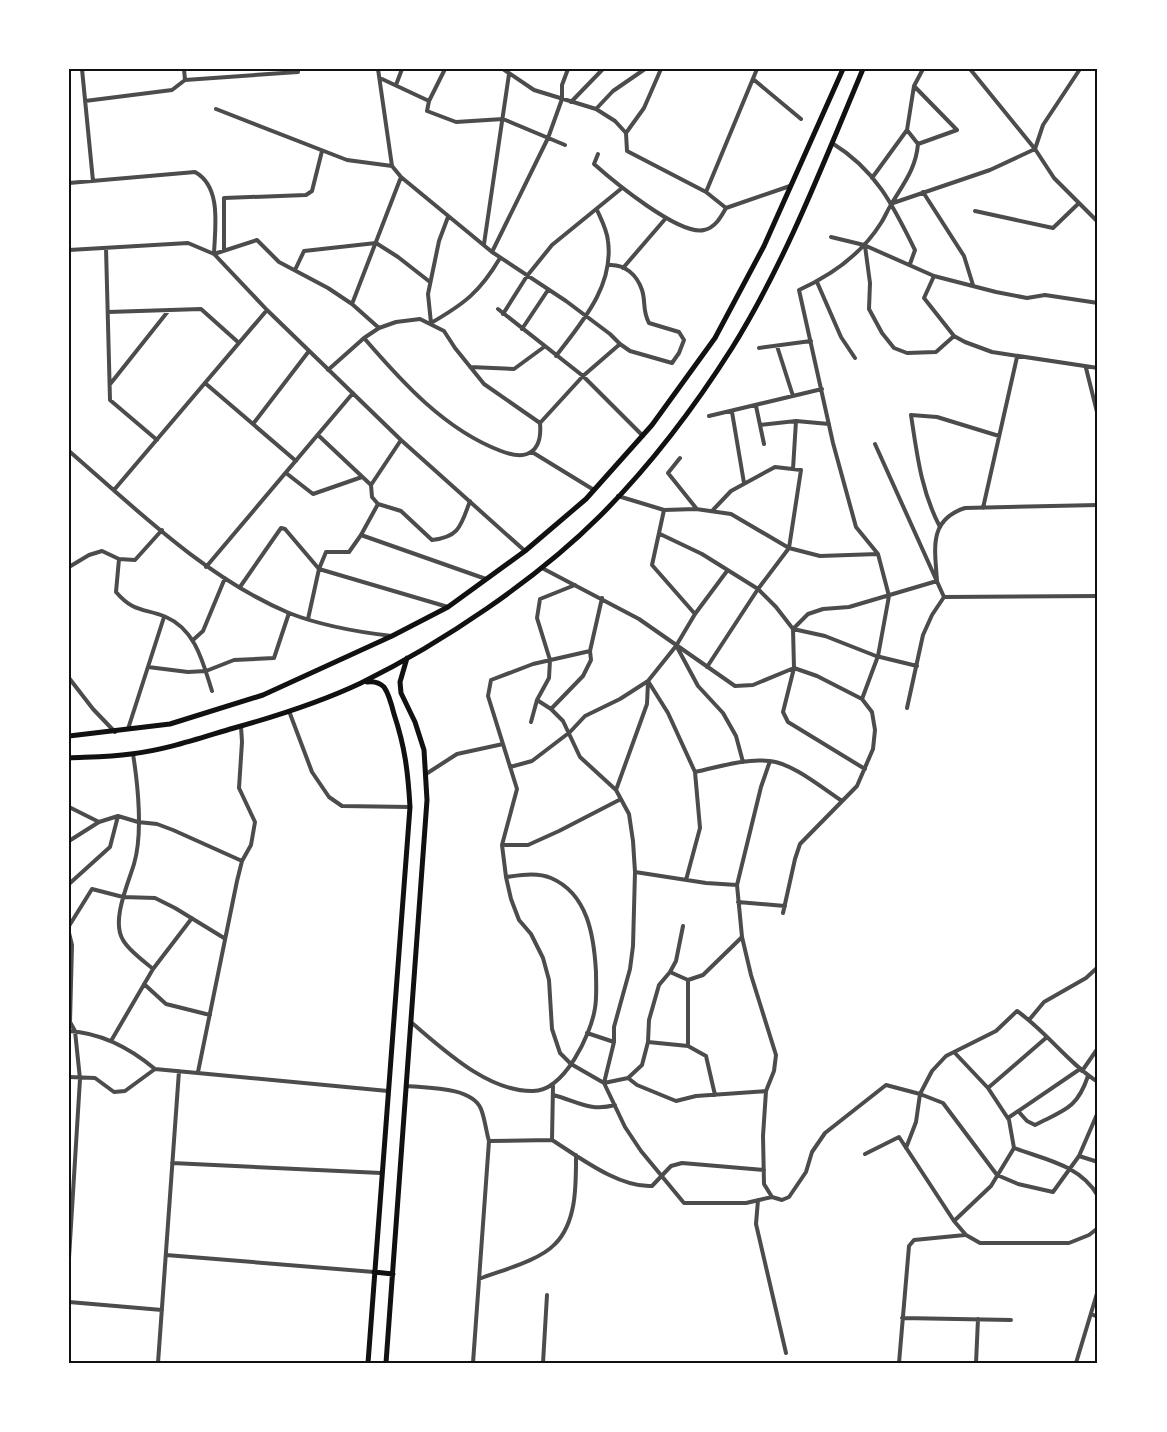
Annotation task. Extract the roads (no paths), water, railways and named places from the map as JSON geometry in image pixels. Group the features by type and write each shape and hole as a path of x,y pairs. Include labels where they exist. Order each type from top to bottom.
{"main road":[{"path":"69,736 170,724 263,695 392,636 448,607 525,551 594,490 643,436 715,338 764,246 843,69"},
{"path":"69,759 133,754 176,745 289,710 359,684 407,658 461,624 542,568 600,516 666,441 731,349 782,258 863,69"},
{"path":"386,1363 428,800 421,741 401,693 400,682 407,658"},
{"path":"359,684 377,682 384,688 390,700 402,736 407,764 410,807 368,1363"},
{"path":"374,1272 393,1274"}],"street":[{"path":"82,69 93,181"},
{"path":"184,69 185,80"},
{"path":"85,100 172,90 185,80 298,72 298,69"},
{"path":"378,69 392,166 401,177 492,252 586,316 630,351 672,363 684,340 679,332 649,323 643,313 642,291 633,273 617,264 609,265"},
{"path":"396,85 402,69"},
{"path":"445,69 429,101 427,111 456,122 504,119 565,145"},
{"path":"503,69 534,90 596,109 615,121 626,133"},
{"path":"492,252 548,138 562,99 562,85 568,69"},
{"path":"571,102 603,69"},
{"path":"596,109 613,91 645,69"},
{"path":"661,69 644,108 626,133 627,151 706,192 726,208"},
{"path":"706,192 757,69"},
{"path":"872,178 907,130 914,86 923,69"},
{"path":"970,69 1035,148 1054,178 1098,222"},
{"path":"892,203 990,170 1035,148 1043,125 1080,69"},
{"path":"484,245 509,74"},
{"path":"381,78 429,101"},
{"path":"753,79 801,119"},
{"path":"914,86 957,130 918,144"},
{"path":"216,109 346,160 392,166"},
{"path":"862,699 878,656 889,596 878,554 856,527 829,424 799,290 817,282 849,262 880,225 914,168 918,144 907,130"},
{"path":"832,143 847,152 892,203 915,250 910,264"},
{"path":"224,250 224,198 306,195 312,191 322,151"},
{"path":"598,154 594,164 622,188 666,218 692,230 704,230 719,221 726,208 791,186"},
{"path":"69,183 195,172 204,177 211,188 214,204 214,254"},
{"path":"352,304 401,177"},
{"path":"503,314 527,276 552,245 622,188"},
{"path":"923,192 964,256 973,285"},
{"path":"975,211 1053,228 1079,203"},
{"path":"556,356 600,293 609,265 608,238 597,210"},
{"path":"431,323 428,294 439,241 448,217"},
{"path":"623,268 666,218"},
{"path":"831,237 864,245 934,276 1027,298 1045,295 1098,303"},
{"path":"214,254 257,240 279,262 328,288 352,304 379,328"},
{"path":"69,250 188,243 214,254 267,310 401,440 525,551"},
{"path":"295,270 304,251 375,243 398,257 430,283"},
{"path":"864,245 870,284 869,309 882,333 894,348 907,353 936,351 954,336"},
{"path":"106,248 110,400 157,440"},
{"path":"431,323 460,306 479,289 500,258"},
{"path":"934,276 924,298 954,336 992,352 1098,368"},
{"path":"817,282 841,337 855,358"},
{"path":"522,329 549,290"},
{"path":"108,312 201,309 239,343"},
{"path":"498,309 583,376 643,436"},
{"path":"110,383 169,310"},
{"path":"114,490 267,310"},
{"path":"328,370 364,338 379,328 396,322 420,319 444,331 484,384 540,423"},
{"path":"364,338 393,371 443,418 486,445 509,454 523,455 532,452 538,442 541,432 540,423 583,376 620,344"},
{"path":"759,348 811,341"},
{"path":"777,345 793,396"},
{"path":"469,367 514,369 544,347"},
{"path":"253,424 309,351"},
{"path":"983,508 1017,357"},
{"path":"1086,368 1098,416"},
{"path":"205,383 296,460"},
{"path":"709,416 822,389"},
{"path":"206,567 353,393"},
{"path":"756,405 764,444"},
{"path":"732,412 744,483"},
{"path":"940,527 926,495 918,467 911,415 938,417 999,436"},
{"path":"760,425 796,421 829,424"},
{"path":"794,469 796,421"},
{"path":"318,435 371,485"},
{"path":"401,440 371,485 372,497 378,504 401,511 432,540 447,538 460,527 470,501"},
{"path":"876,444 944,597"},
{"path":"69,451 206,567 225,578 289,613 329,626 392,636"},
{"path":"532,452 594,490"},
{"path":"680,458 668,473 696,509"},
{"path":"706,667 789,548 801,470 775,467 731,491 712,510"},
{"path":"286,472 314,494 362,477"},
{"path":"617,496 664,510 696,509 730,513 789,548 820,556 878,554"},
{"path":"308,619 319,569 326,552 349,552 378,504"},
{"path":"937,581 936,535 943,520 952,512 965,508 1098,505"},
{"path":"664,510 652,565 695,614"},
{"path":"240,586 281,528 285,528 319,569 448,607"},
{"path":"69,567 88,555 102,551 119,559 135,560 162,530"},
{"path":"660,534 702,554 758,590 777,607 792,629 794,668 783,712 788,722 865,769"},
{"path":"361,535 486,579"},
{"path":"119,559 116,592 126,603 141,610 165,616 180,624 193,640 212,691"},
{"path":"542,568 639,619 735,686 753,685 794,668 817,676 862,699 872,712 875,730 873,749 865,769 857,786 801,844 795,859 783,913"},
{"path":"510,767 532,761 570,732 585,716 620,699 648,681 676,646 695,614 727,571"},
{"path":"193,640 202,631 225,578"},
{"path":"792,629 808,614 823,609 849,607 937,581"},
{"path":"531,722 537,700 549,678 550,660 537,618 540,599 575,585"},
{"path":"944,597 1098,596"},
{"path":"907,708 923,635 944,597"},
{"path":"551,709 583,676 591,660 590,651 602,598"},
{"path":"148,667 188,672 206,671 234,660 274,658 289,613"},
{"path":"128,730 165,616"},
{"path":"792,629 825,636 878,656 917,666"},
{"path":"676,646 698,686 723,713 736,736 743,762"},
{"path":"590,651 533,664 491,680 488,696 517,789 502,845 506,877 519,920 531,934 543,958 549,980 552,1029 560,1053 571,1064 604,1083 625,1127 641,1152 684,1203 746,1203 772,1197 782,1200 789,1197 806,1172 812,1152 825,1133 886,1085 920,1094 943,1104 997,1175 1018,1184 1053,1192 1079,1156 1098,1112"},
{"path":"69,678 93,709 115,732"},
{"path":"648,681 668,713 695,772 700,828 686,880"},
{"path":"616,790 647,704 648,681"},
{"path":"537,700 551,709 570,732 580,757 616,790 629,814 635,872 635,915 630,969 614,1027 614,1042 604,1083"},
{"path":"289,710 312,772 329,797 342,806 410,807"},
{"path":"198,1072 224,938 242,861 251,845 255,822 239,788 241,726"},
{"path":"426,774 457,754 503,744"},
{"path":"133,754 137,778 138,822 135,861 123,897 119,928 123,941 153,969"},
{"path":"695,772 743,762 770,760 797,771 842,801"},
{"path":"770,760 758,797 737,885 742,937 776,1055 774,1071 766,1091 763,1136 764,1184 772,1197"},
{"path":"502,845 528,845 621,799"},
{"path":"69,807 99,822"},
{"path":"69,841 99,822 118,816 138,822 157,824 242,861"},
{"path":"69,884 110,848 118,816"},
{"path":"635,872 737,885"},
{"path":"412,1023 435,1043 492,1082 507,1089 535,1092 553,1086 571,1064 595,1009 594,945 589,922 578,899 570,889 551,878 537,874 506,877"},
{"path":"69,926 92,889 123,897 155,898 224,938"},
{"path":"738,902 785,906"},
{"path":"111,1041 153,969 192,918"},
{"path":"604,1083 628,1078 642,1065 648,1042 649,1020 659,984 676,961 683,926"},
{"path":"69,933 72,945 70,1022 80,1079 69,1258"},
{"path":"670,972 688,980 703,975 742,937"},
{"path":"1029,1020 1044,1002 1086,978 1098,967"},
{"path":"688,980 688,1046"},
{"path":"144,984 166,1004 210,1015"},
{"path":"906,1148 916,1122 920,1094 932,1071 946,1056 996,1030 1017,1011 1081,1070 1098,1082"},
{"path":"72,1031 111,1041 138,1055 156,1069 388,1091"},
{"path":"586,1033 614,1042"},
{"path":"988,1088 1047,1037"},
{"path":"648,1042 688,1046 706,1056 715,1095"},
{"path":"1008,1118 1081,1070 1098,1048"},
{"path":"954,1052 988,1088 1008,1118 1014,1148 991,1186 954,1221"},
{"path":"69,1077 95,1078 114,1092 125,1091 156,1069"},
{"path":"158,1363 179,1071"},
{"path":"1018,1111 1027,1121 1035,1125 1070,1107 1080,1095 1088,1075"},
{"path":"628,1078 637,1085 676,1101 696,1096 766,1091"},
{"path":"407,1086 445,1089 466,1095 480,1107 489,1141 473,1363"},
{"path":"552,1140 553,1086"},
{"path":"553,1095 593,1109 615,1105"},
{"path":"865,1154 899,1137 954,1221 966,1235 980,1243 1069,1243 1089,1235 1098,1228"},
{"path":"489,1141 552,1140 619,1179 639,1187 652,1186 671,1166 682,1163 764,1170"},
{"path":"1014,1148 1071,1168 1090,1182 1098,1196"},
{"path":"479,1279 538,1256 555,1244 565,1230 572,1212 576,1182 576,1155"},
{"path":"1079,1156 1098,1162"},
{"path":"172,1163 381,1173"},
{"path":"758,1200 756,1224 786,1353"},
{"path":"899,1363 909,1246 914,1240 966,1235"},
{"path":"165,1255 374,1272"},
{"path":"1076,1363 1098,1290"},
{"path":"543,1363 548,1296"},
{"path":"69,1302 162,1310"},
{"path":"1091,1314 1098,1317"},
{"path":"902,1318 1011,1320"},
{"path":"975,1363 978,1319"}]}
